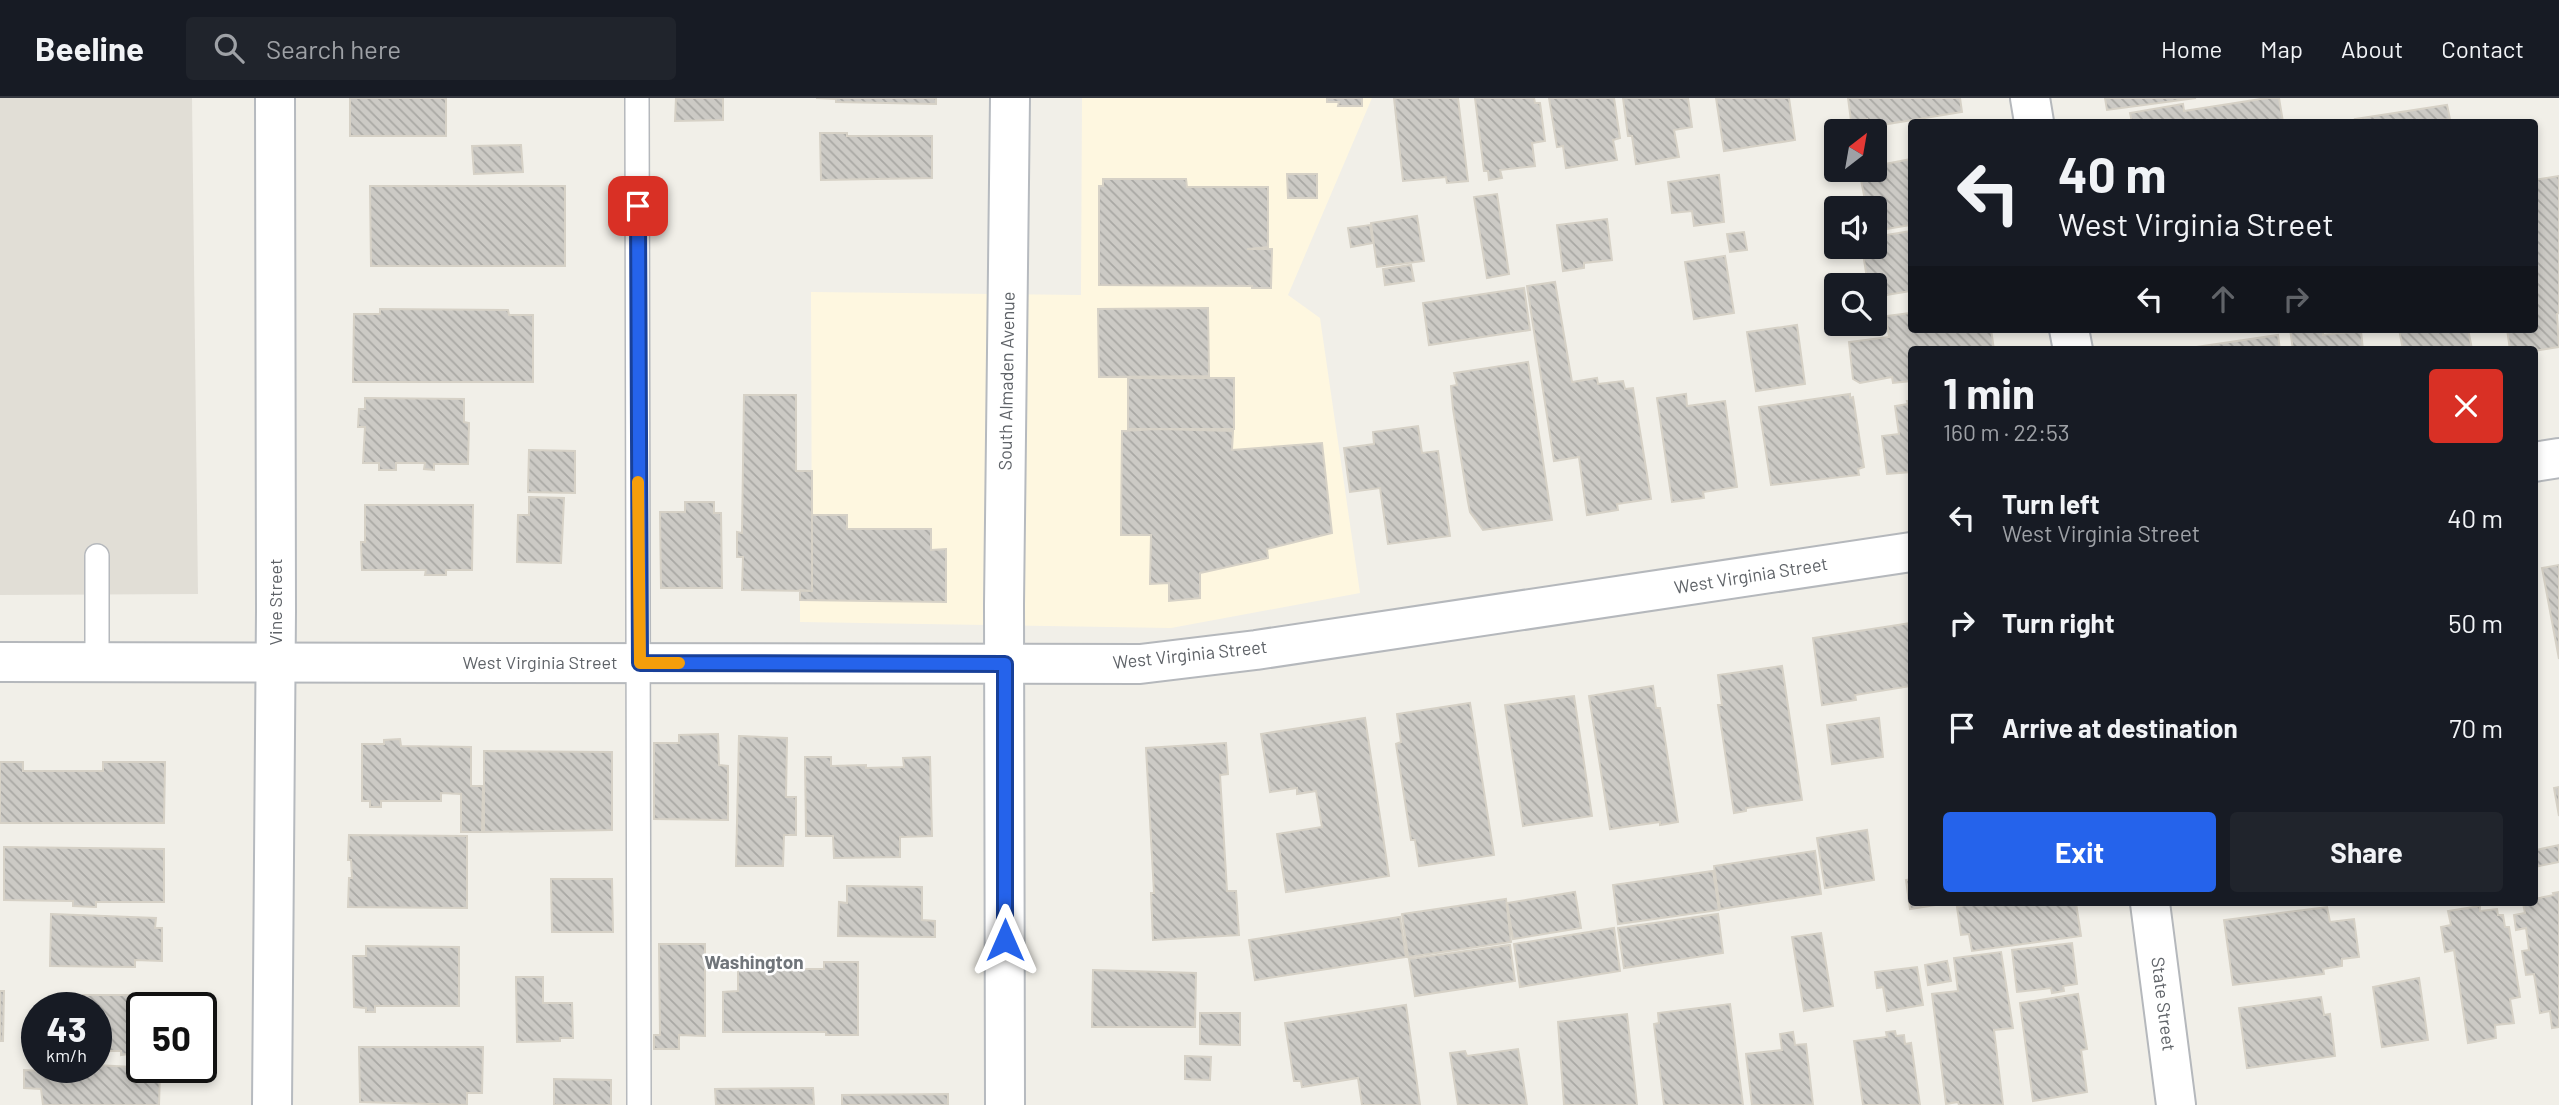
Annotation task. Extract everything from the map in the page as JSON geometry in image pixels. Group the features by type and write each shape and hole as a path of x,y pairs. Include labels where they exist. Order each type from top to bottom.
{"street":[{"name":"Vine Street","path":"272,1105 276,662 275,98"},
{"name":"South Almaden Avenue","path":"1005,1105 1005,664 1010,98"},
{"path":"2030,98 2034,119"},
{"path":"2538,461 2559,458"},
{"name":"West Virginia Street","path":"0,662 1140,664 1256,650 1908,552"},
{"name":"State Street","path":"2150,906 2176,1105"}],"lane":[{"path":"637,98 639,1105"},
{"path":"97,556 97,662"}],"shaded area":[{"path":"0,98 192,98 198,594 0,595"},
{"path":"1082,98 1372,98 1288,295 1320,318 1360,593 1171,628 800,622 800,590 812,590 811,292 1081,295"}],"building":[{"path":"350,98 446,98 446,136 350,136"},
{"path":"676,98 723,98 723,120 675,121"},
{"path":"816,98 936,98 936,104 836,102 836,99"},
{"path":"1327,98 1362,98 1362,106 1338,106 1339,102 1327,102"},
{"path":"1394,98 1458,98 1468,181 1447,183 1446,177 1403,181"},
{"path":"1475,98 1534,98 1535,103 1540,103 1545,141 1532,143 1535,166 1500,170 1502,178 1489,180 1488,171 1484,171"},
{"path":"1549,98 1614,98 1620,138 1613,140 1617,160 1566,168 1563,146 1557,147"},
{"path":"1623,98 1688,98 1692,127 1674,130 1679,157 1636,164 1632,136 1628,136"},
{"path":"1716,98 1789,98 1795,140 1724,151"},
{"path":"1848,98 1960,98 1962,112 1887,124 1887,119 1851,119"},
{"path":"2105,98 2196,98 2107,110"},
{"path":"2279,98 2282,119 2131,119 2130,113 2183,104 2184,111"},
{"path":"2447,105 2450,119 2355,119"},
{"path":"820,133 847,133 847,136 932,136 932,178 821,180"},
{"path":"521,145 523,172 474,174 472,146"},
{"path":"1908,160 1908,225 1887,229 1887,196 1864,196 1861,182 1887,182 1887,164"},
{"path":"1287,174 1317,174 1317,198 1288,198"},
{"path":"1719,175 1724,222 1694,226 1692,211 1672,213 1668,182"},
{"path":"2559,176 2559,347 2538,350 2538,346 2509,346 2508,333 2538,333 2538,179"},
{"path":"1103,179 1186,179 1187,187 1268,187 1268,247 1247,249 1272,249 1271,288 1099,285 1099,186 1103,186"},
{"path":"370,186 565,186 565,266 371,266"},
{"path":"1497,194 1509,274 1487,278 1474,197"},
{"path":"1417,216 1424,261 1377,267 1371,223"},
{"path":"1607,219 1612,260 1584,263 1584,268 1563,271 1557,225"},
{"path":"1370,225 1373,243 1351,247 1348,228"},
{"path":"1908,231 1908,291 1887,295 1887,273 1866,273 1864,259 1887,259 1887,235"},
{"path":"1744,232 1747,250 1730,252 1727,234"},
{"path":"1725,256 1734,313 1694,319 1685,262"},
{"path":"1411,265 1414,281 1385,285 1383,269"},
{"path":"1555,282 1572,382 1597,378 1598,384 1623,381 1625,389 1633,388 1651,499 1617,504 1618,510 1587,515 1579,457 1554,461 1527,286"},
{"path":"1524,288 1530,330 1429,345 1423,303"},
{"path":"1208,308 1209,376 1099,377 1098,309"},
{"path":"380,309 508,310 509,315 533,315 533,382 353,382 354,314 380,314"},
{"path":"1908,313 1908,333 1992,333 1993,346 1908,346 1908,381 1893,383 1892,377 1860,383 1853,379 1849,342 1889,337 1887,316"},
{"path":"1797,325 1805,384 1756,391 1747,332"},
{"path":"2291,333 2361,333 2363,346 2292,346"},
{"path":"2400,333 2469,333 2471,346 2402,346"},
{"path":"2278,335 2279,346 2203,346"},
{"path":"1528,362 1552,520 1483,530 1470,512 1468,502 1453,409 1451,386 1457,385 1454,373"},
{"path":"1128,378 1234,378 1234,429 1128,429"},
{"path":"1686,394 1687,406 1725,401 1737,487 1703,492 1704,498 1672,502 1657,398"},
{"path":"1850,394 1850,398 1853,397 1864,467 1858,469 1859,475 1771,485 1759,407"},
{"path":"744,395 796,395 796,471 812,471 812,591 742,590 743,557 737,557 737,532 742,533"},
{"path":"365,398 464,399 464,422 469,423 468,464 434,464 434,470 424,469 425,463 396,463 396,470 379,470 379,463 363,463 365,427 358,427 359,409 365,409"},
{"path":"1908,404 1908,472 1887,474 1882,436 1899,434 1895,406"},
{"path":"1418,426 1422,453 1438,451 1450,536 1388,544 1380,488 1350,492 1344,448 1374,444 1373,432"},
{"path":"1122,431 1233,431 1232,450 1322,443 1332,533 1267,549 1268,558 1200,573 1200,598 1169,601 1169,583 1150,584 1151,535 1121,535"},
{"path":"529,450 575,451 575,493 528,492"},
{"path":"529,497 564,498 561,563 517,562 518,515 529,515"},
{"path":"685,502 714,502 714,513 721,513 722,588 661,588 660,512 685,512"},
{"path":"365,505 473,505 472,570 446,570 446,575 425,575 426,570 362,570 361,542 365,542"},
{"path":"812,515 847,515 847,529 931,529 931,550 946,549 946,602 800,600 800,590 812,591"},
{"path":"2559,565 2559,659 2542,568"},
{"path":"1908,623 1908,686 1855,695 1856,700 1822,705 1813,638"},
{"path":"1782,666 1802,800 1746,808 1746,811 1734,813 1718,705 1722,705 1718,675"},
{"path":"1653,686 1656,708 1660,708 1678,822 1610,829 1589,696"},
{"path":"1574,696 1592,816 1523,826 1505,705"},
{"path":"1470,703 1494,855 1419,866 1415,840 1411,840 1396,744 1401,742 1397,714"},
{"path":"1365,718 1389,876 1286,892 1277,834 1322,827 1316,791 1297,794 1297,788 1270,792 1261,734"},
{"path":"1879,718 1883,757 1832,764 1827,725"},
{"path":"718,734 719,765 728,766 728,820 654,819 654,743 679,743 679,735"},
{"path":"739,736 787,738 786,797 796,797 796,835 784,835 783,866 736,866"},
{"path":"400,739 401,746 471,747 471,786 483,786 482,832 461,832 461,794 441,793 441,801 381,801 381,807 370,807 370,801 362,801 362,744 384,744 384,740"},
{"path":"1226,743 1228,774 1220,775 1227,891 1236,891 1239,935 1153,940 1151,893 1154,893 1146,748"},
{"path":"484,751 612,752 612,830 484,832"},
{"path":"805,757 831,757 831,766 866,765 866,768 904,767 903,758 930,757 932,836 900,837 900,857 834,858 833,836 806,836"},
{"path":"0,762 23,762 23,771 103,771 103,762 165,762 164,823 0,823"},
{"path":"2559,787 2559,816 2554,788"},
{"path":"1867,830 1874,880 1825,888 1817,838"},
{"path":"349,835 467,836 467,908 348,907 349,878 352,878 351,860 348,860"},
{"path":"2559,845 2559,862 2538,866 2538,850"},
{"path":"4,847 164,849 164,902 96,902 96,907 73,906 73,901 4,900"},
{"path":"1815,851 1821,894 1720,909 1714,866"},
{"path":"1713,871 1719,910 1618,924 1613,885"},
{"path":"551,879 612,879 613,932 552,932"},
{"path":"847,886 922,887 922,920 935,921 935,937 838,936 839,902 847,903"},
{"path":"1575,892 1581,928 1513,939 1507,903"},
{"path":"2559,892 2559,1027 2552,1028 2550,1011 2540,1013 2534,974 2526,975 2522,951 2529,950 2526,928 2516,930 2514,915 2525,913 2524,906 2538,906 2538,898 2554,895 2553,893"},
{"path":"1506,899 1511,942 1408,957 1402,914"},
{"path":"2076,906 2081,936 1972,951 1969,934 1961,935 1957,907"},
{"path":"2480,906 2480,911 2497,909 2498,915 2503,915 2505,927 2509,927 2520,997 2510,999 2514,1023 2495,1025 2496,1038 2468,1043 2454,950 2445,952 2441,927 2451,925 2448,911"},
{"path":"2327,907 2330,922 2354,919 2359,957 2342,959 2342,966 2323,969 2324,974 2233,985 2224,920"},
{"path":"51,914 156,918 155,928 162,928 162,961 135,960 135,967 50,966"},
{"path":"1718,914 1723,953 1624,968 1618,928"},
{"path":"1400,917 1406,957 1255,980 1249,940"},
{"path":"1614,928 1620,971 1520,987 1514,944"},
{"path":"1821,933 1833,1006 1804,1011 1792,937"},
{"path":"2072,943 2077,984 2063,986 2064,991 2052,993 2051,988 2017,992 2012,950"},
{"path":"659,944 705,944 705,1036 679,1035 679,1049 654,1049 654,1035 660,1035"},
{"path":"1510,945 1515,981 1415,996 1409,959"},
{"path":"366,946 459,947 459,1006 375,1006 375,1012 354,1007 353,956 366,956"},
{"path":"2001,952 2013,1028 1994,1030 2003,1105 1959,1105 1958,1102 1946,1104 1932,994 1958,991 1954,958"},
{"path":"1947,961 1951,981 1928,985 1925,965"},
{"path":"824,962 858,962 858,1035 826,1035 826,1032 723,1032 723,992 738,991 738,969 824,969"},
{"path":"1917,967 1923,1005 1887,1011 1883,987 1877,988 1875,972"},
{"path":"1093,970 1196,973 1195,1027 1092,1027"},
{"path":"516,977 543,977 543,1003 572,1003 573,1038 517,1042"},
{"path":"2419,978 2428,1040 2382,1047 2373,987"},
{"path":"0,991 4,991 3,1041 0,1041"},
{"path":"2078,994 2087,1049 2081,1050 2087,1092 2033,1101 2020,1003"},
{"path":"112,995 126,995 126,1054 121,1055 121,1051 112,1051"},
{"path":"2321,997 2324,1015 2330,1014 2335,1056 2247,1068 2239,1008"},
{"path":"1730,1004 1743,1105 1664,1105 1654,1024 1659,1023 1658,1013"},
{"path":"1406,1005 1420,1105 1362,1105 1358,1078 1302,1087 1301,1081 1294,1081 1285,1023"},
{"path":"1200,1013 1240,1013 1240,1045 1200,1044"},
{"path":"1627,1014 1637,1105 1564,1105 1558,1022"},
{"path":"1895,1031 1896,1036 1904,1035 1905,1044 1911,1043 1920,1105 1863,1105 1854,1041 1887,1037 1886,1032"},
{"path":"1793,1032 1795,1045 1806,1044 1813,1105 1752,1105 1746,1054 1782,1050 1780,1034"},
{"path":"359,1047 483,1047 482,1093 467,1093 467,1105 360,1102"},
{"path":"1518,1049 1527,1105 1458,1105 1450,1053 1465,1051 1467,1056"},
{"path":"1185,1056 1211,1057 1210,1080 1185,1079"},
{"path":"112,1066 126,1067 126,1083 160,1083 159,1105 43,1105 41,1089 24,1088 24,1083 112,1083"},
{"path":"554,1079 611,1080 611,1105 554,1105"},
{"path":"813,1088 814,1105 716,1105 715,1089"},
{"path":"948,1094 948,1105 842,1105 842,1095"}],"slow traffic":[{"path":"638,482 640,663 679,663"}],"district":[{"name":"Washington","path":"754,962"}],"route":[{"path":"638,206 640,663 1005,664 1005,940"}]}
